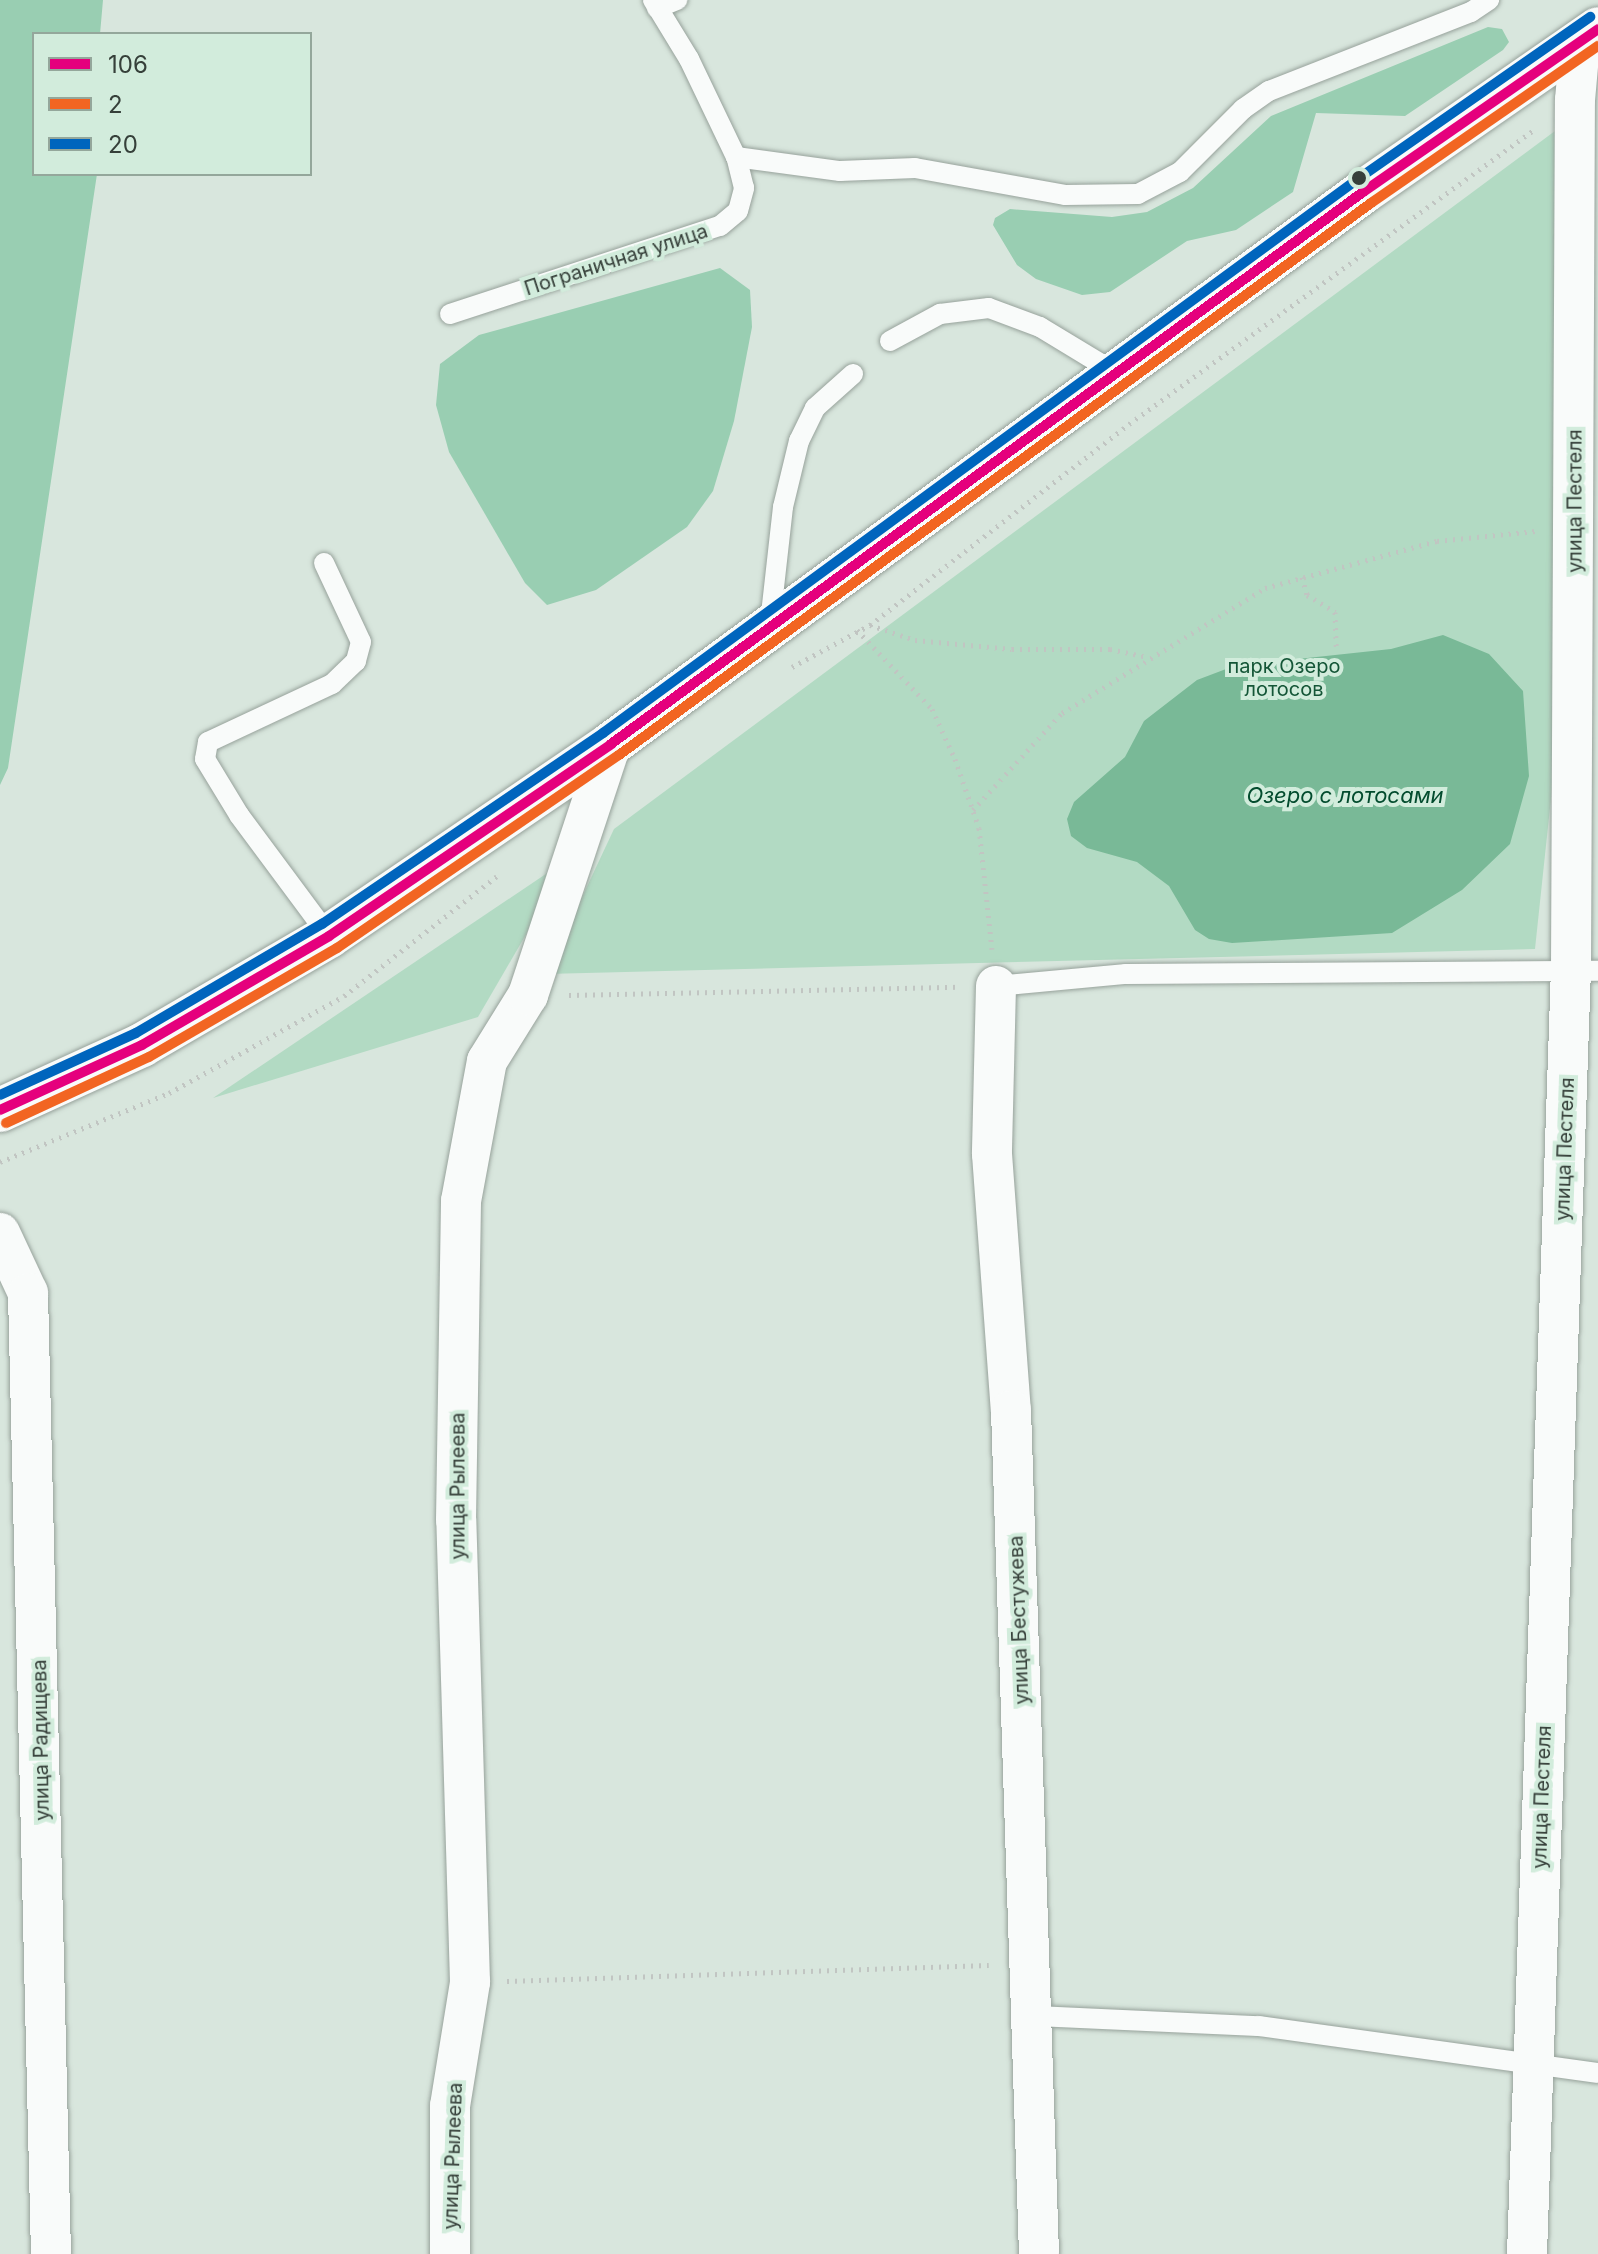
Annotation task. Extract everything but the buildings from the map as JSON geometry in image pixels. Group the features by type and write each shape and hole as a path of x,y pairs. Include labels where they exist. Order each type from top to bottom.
{"main road":[{"path":"0,1110 142,1045 329,936 611,744 1120,376 1363,192 1589,36"}],"street":[{"name":"улица Пестеля","path":"1527,2254 1532,2066 1585,969 1586,763 1576,527 1575,100 1589,36"},
{"name":"улица Рылеева","path":"450,2254 450,2106 470,1982 456,1520 461,1201 487,1061 528,995 611,744"},
{"name":"улица Бестужева","path":"996,986 992,1154 1011,1410 1035,2016 1039,2254"},
{"name":"улица Радищева","path":"0,1233 28,1293 51,2254"}],"lane":[{"path":"736,157 840,171 915,168 1065,195 1138,194 1180,172 1243,109 1269,91 1471,12 1489,0"},
{"name":"Пограничная улица","path":"450,314 720,226 738,211 744,188 736,157 662,3"},
{"path":"890,341 940,314 989,308 1040,327 1120,376"},
{"path":"770,627 783,507 799,441 815,408 853,374"},
{"path":"324,563 361,642 356,661 332,684 208,742 205,759 239,815 329,936"},
{"path":"996,986 1126,974 1585,969"},
{"path":"1035,2016 1259,2026 1598,2073"}],"path":[{"path":"783,672 870,625 1129,424 1575,100"},
{"path":"973,810 1062,713 1265,588 1437,541 1576,527"},
{"path":"1302,577 1307,595 1335,612 1336,648"},
{"path":"870,625 915,640 1012,649 1110,649 1149,657"},
{"path":"528,995 996,986 979,828 973,810 932,709 857,630"},
{"path":"470,1982 1031,1963"}],"green space":[{"name":"парк Озеро лотосов","path":"1559,128 1564,676 1535,949 546,974 614,829"},
{"path":"571,857 478,1017 213,1098"}],"shaded area":[{"path":"0,0 103,0 100,32 32,32 32,176 97,176 8,768 0,785"},
{"path":"1488,27 1502,29 1509,42 1503,50 1405,116 1316,113 1293,192 1236,230 1187,241 1110,292 1082,295 1036,279 1017,265 993,225 995,218 1010,209 1112,217 1147,212 1193,188 1271,116"},
{"path":"720,268 750,290 752,327 734,421 713,491 687,527 596,590 547,605 525,583 449,452 436,405 440,364 479,335"}],"water":[{"name":"Озеро с лотосами","path":"1443,635 1489,654 1523,691 1529,776 1510,844 1462,890 1392,933 1232,943 1209,939 1195,930 1169,886 1137,862 1087,848 1071,836 1067,819 1074,802 1125,757 1144,721 1197,680 1234,666 1391,649"}],"transit line":[{"name":"20","path":"0,1095 136,1033 322,924 603,733 1355,181 1590,17"},
{"name":"106","path":"0,1110 142,1045 329,936 611,744 1363,192 1598,29"},
{"name":"2","path":"6,1123 149,1057 337,948 619,755 1371,203 1598,46"}]}
